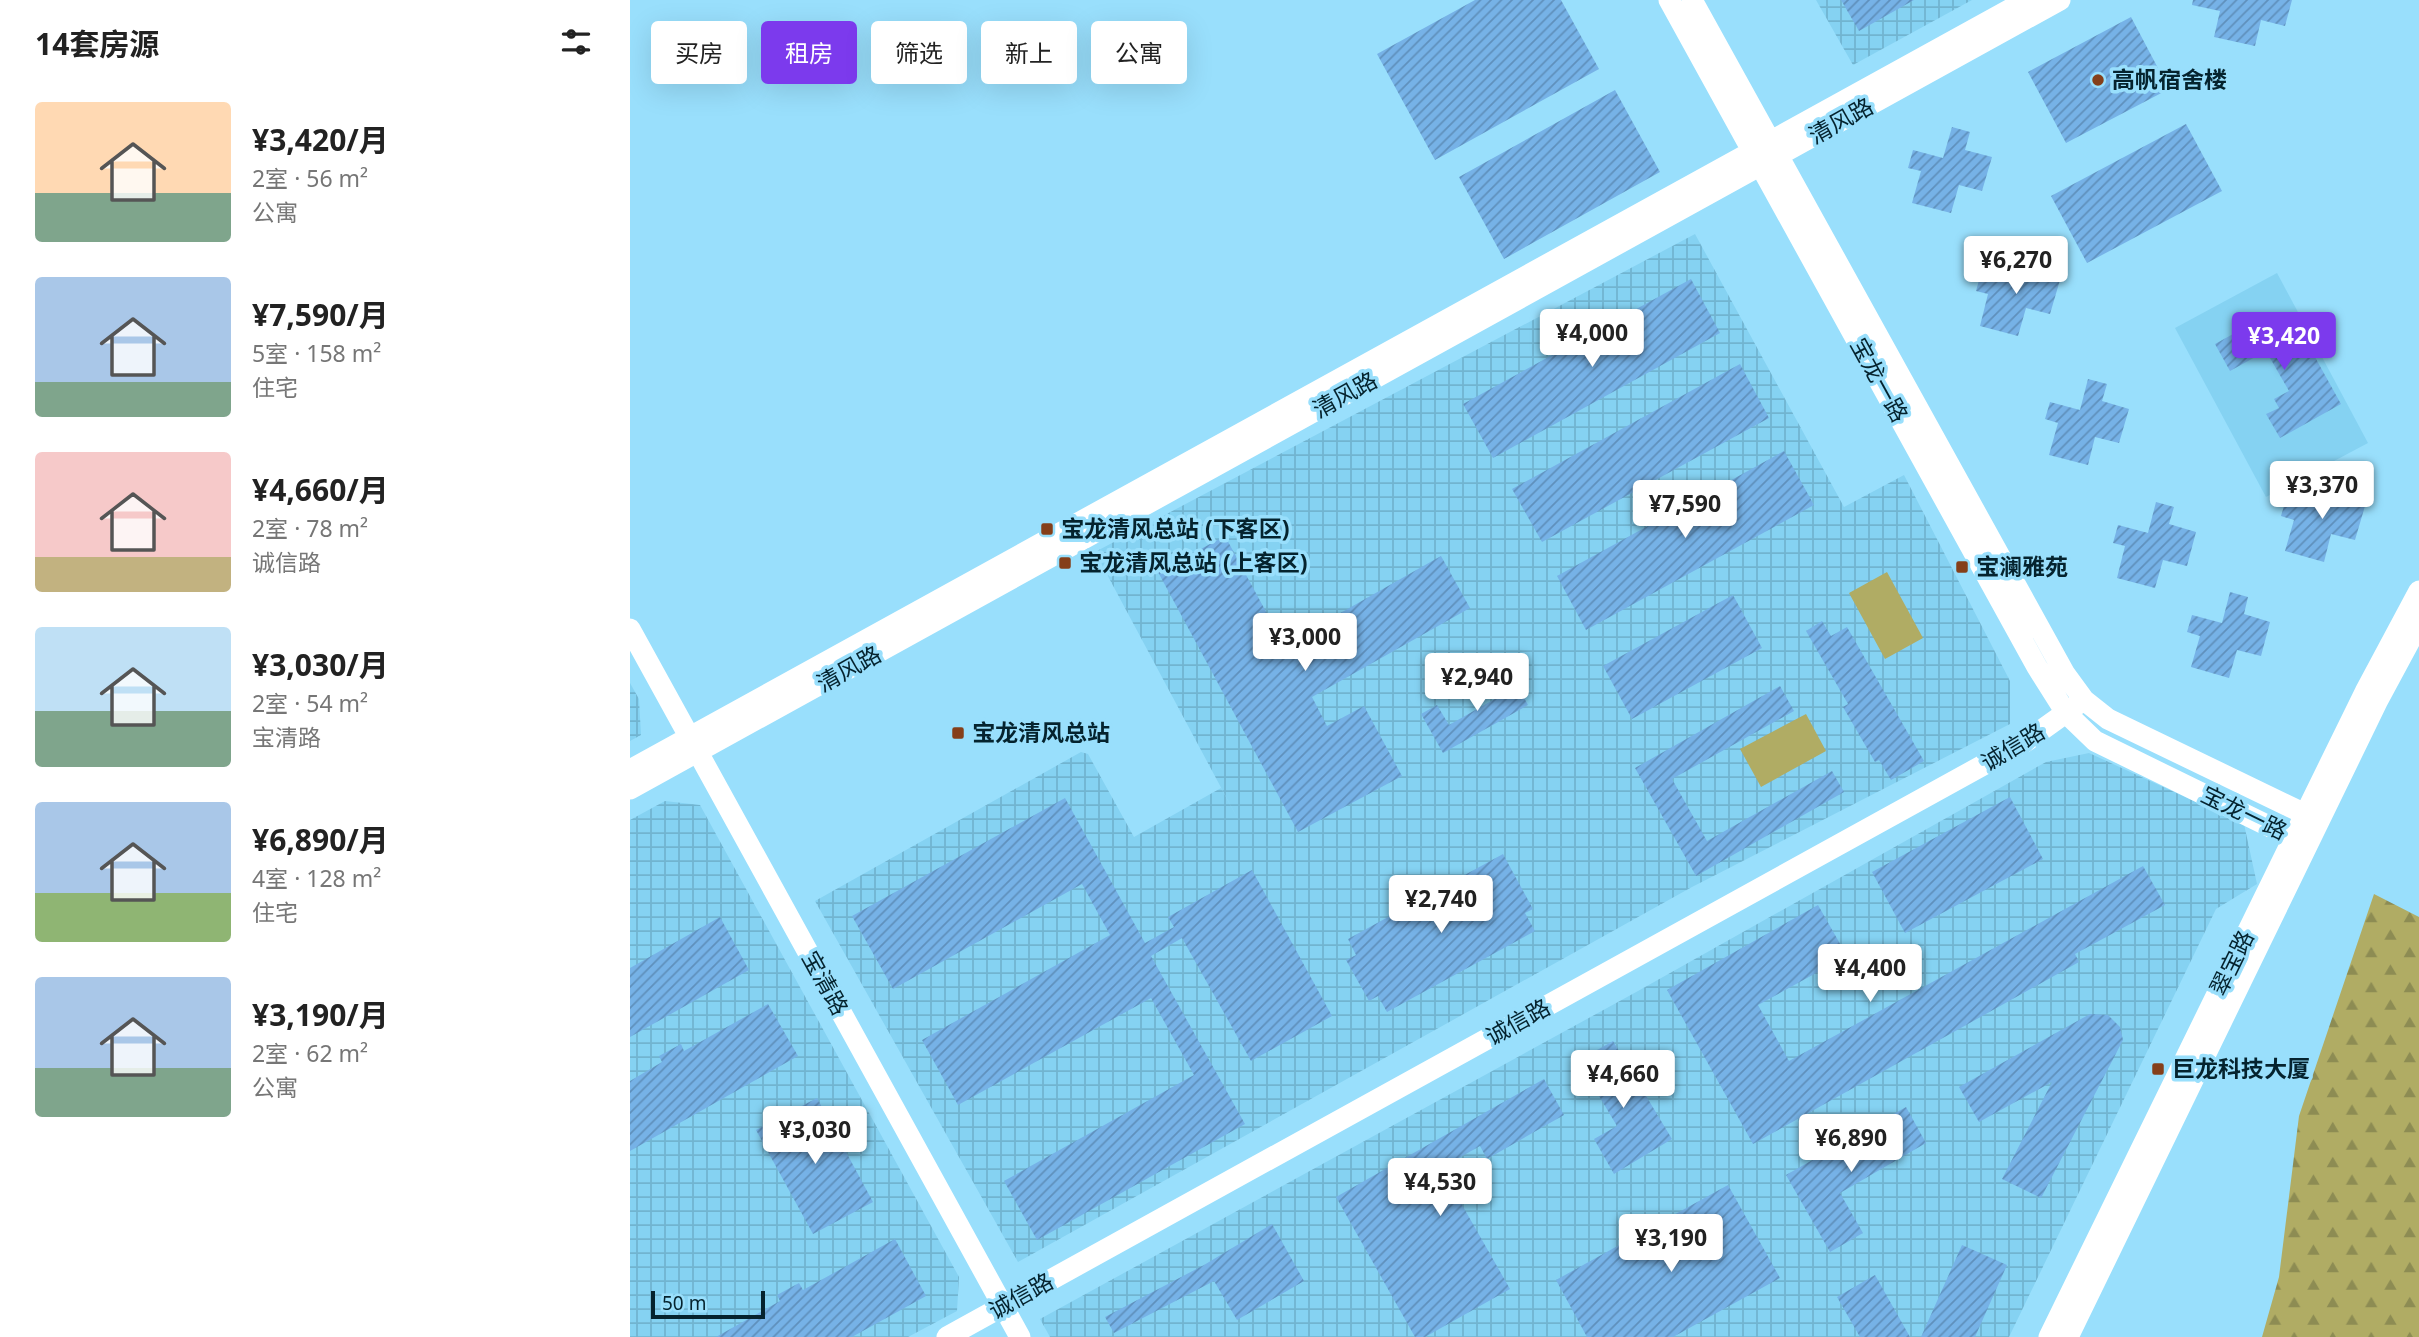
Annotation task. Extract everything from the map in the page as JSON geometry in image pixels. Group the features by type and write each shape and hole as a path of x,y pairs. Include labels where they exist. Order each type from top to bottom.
{"street":[{"name":"宝龙一路","path":"1669,0 1765,154 2055,657 2084,700 2108,719 2304,829"},
{"name":"宝龙一路","path":"1692,0 1765,154 2037,667 2066,713 2095,741 2304,829"},
{"name":"清风路","path":"1765,154 2027,0"},
{"name":"清风路","path":"630,789 693,745 1765,154 2060,0"},
{"name":"翠宝路","path":"2049,1337 2304,829 2419,591"},
{"name":"翠宝路","path":"2068,1337 2304,829 2419,624"},
{"name":"宝清路","path":"630,629 1020,1337"},
{"name":"诚信路","path":"947,1337 2025,742 2084,700"},
{"name":"清风路","path":"630,770 693,745"}],"shaded area":[{"path":"1816,0 1972,0 1853,65"},
{"path":"1695,234 1844,507 1904,475 2010,681 2010,724 1692,887 1018,1262 815,901 1081,752 1088,754 1134,837 1221,788 1240,823 1095,552"},
{"path":"2277,273 2368,443 2266,497 2175,328"},
{"path":"630,683 639,699 641,735 630,741"},
{"path":"2089,753 2244,824 2257,884 2216,909 2009,1337 1050,1337 1040,1319 1638,991 2046,762"},
{"path":"665,801 700,805 959,1277 957,1311 908,1337 630,1337 630,820"}],"green space":[{"path":"1887,572 1923,638 1885,659 1849,593"},
{"path":"1806,714 1826,751 1761,787 1740,749"},
{"path":"2374,894 2419,917 2419,1337 2262,1337 2279,1277 2299,1116"}],"building":[{"path":"1475,0 1561,0 1599,69 1435,160 1377,54"},
{"path":"1841,0 1914,0 1859,31"},
{"path":"2193,0 2292,0 2285,26 2261,20 2255,46 2214,37 2220,11 2192,5"},
{"name":"高帆宿舍楼","path":"2131,17 2169,89 2066,143 2028,72"},
{"path":"1615,90 1660,172 1504,259 1459,177"},
{"path":"2186,124 2222,191 2087,263 2051,196"},
{"path":"1952,127 1970,132 1965,150 1992,157 1982,191 1959,185 1951,213 1912,203 1921,171 1908,168 1913,150 1943,158"},
{"path":"2019,250 2037,255 2033,273 2060,280 2050,314 2026,308 2018,336 1980,326 1988,294 1976,291 1981,273 2011,281"},
{"path":"1691,279 1720,333 1493,458 1463,404"},
{"path":"2271,313 2285,338 2300,330 2341,404 2280,438 2266,414 2279,408 2274,399 2289,391 2266,351 2230,371 2215,344"},
{"path":"1740,364 1769,418 1542,542 1512,489"},
{"path":"2088,379 2107,384 2102,401 2129,409 2119,443 2095,437 2088,465 2049,455 2058,423 2045,419 2050,402 2080,410"},
{"path":"1784,451 1814,505 1586,630 1557,576"},
{"path":"2324,476 2343,481 2338,498 2365,506 2355,540 2331,534 2324,562 2285,551 2294,520 2281,516 2286,499 2316,507"},
{"path":"2156,502 2174,507 2169,524 2196,532 2187,566 2163,560 2155,588 2117,578 2125,546 2113,543 2118,525 2148,533"},
{"path":"1225,536 1284,645 1441,556 1470,608 1312,697 1327,726 1364,706 1402,776 1298,832 1158,572"},
{"path":"2230,592 2248,597 2244,614 2270,622 2261,656 2237,650 2229,678 2191,667 2200,636 2187,632 2192,615 2222,623"},
{"path":"1733,595 1762,648 1632,719 1603,666"},
{"path":"1822,621 1831,636 1847,627 1924,761 1891,780 1879,760 1875,762 1843,707 1848,704 1806,631"},
{"path":"1506,665 1528,705 1443,753 1421,714 1437,705 1449,725 1500,696 1488,675"},
{"path":"1780,686 1794,711 1672,779 1707,841 1832,771 1844,792 1696,876 1635,768"},
{"path":"2010,797 2043,859 1905,933 1872,872"},
{"path":"1065,798 1145,943 1174,927 1168,917 1252,870 1332,1016 1251,1061 1182,938 1151,956 1245,1124 1037,1240 1004,1181 1194,1075 1151,998 958,1105 922,1040 1110,935 1082,884 893,989 852,916"},
{"path":"1503,854 1533,909 1525,913 1535,931 1387,1012 1378,996 1369,1001 1346,960 1356,955 1348,939"},
{"path":"2143,866 2165,905 2075,954 2079,962 1753,1144 1667,990 1818,905 1847,956 1758,1005 1789,1061"},
{"path":"720,917 749,970 630,1037 630,968"},
{"path":"768,1004 798,1056 630,1151 630,1081 662,1062 659,1056 681,1044 684,1051"},
{"path":"2090,1014 2108,1015 2120,1027 2123,1040 2041,1198 2002,1179 2052,1082 1979,1122 1959,1087"},
{"path":"1613,1041 1672,1139 1614,1174 1594,1139 1617,1126 1578,1061"},
{"path":"1544,1079 1564,1115 1487,1159 1480,1146 1441,1168 1510,1289 1425,1337 1415,1337 1336,1197"},
{"path":"817,1098 873,1202 813,1234 756,1130"},
{"path":"1906,1107 1926,1143 1840,1193 1863,1233 1830,1252 1786,1175"},
{"path":"1728,1185 1780,1278 1673,1337 1587,1337 1556,1280"},
{"path":"1272,1224 1304,1281 1237,1320 1214,1281 1114,1333 1105,1317 1204,1265"},
{"path":"895,1239 926,1296 852,1337 716,1337 780,1301 777,1295 799,1283 803,1290"},
{"path":"1962,1245 2007,1265 1975,1337 1921,1337"},
{"path":"1875,1275 1910,1337 1860,1337 1837,1297"}],"place":[{"name":"高帆宿舍楼","path":"2098,80"},
{"name":"宝龙清风总站 (下客区)","path":"1047,529"},
{"name":"宝龙清风总站 (上客区)","path":"1065,563"},
{"name":"宝澜雅苑","path":"1962,567"},
{"name":"宝龙清风总站","path":"958,733"},
{"name":"巨龙科技大厦","path":"2158,1069"}]}
